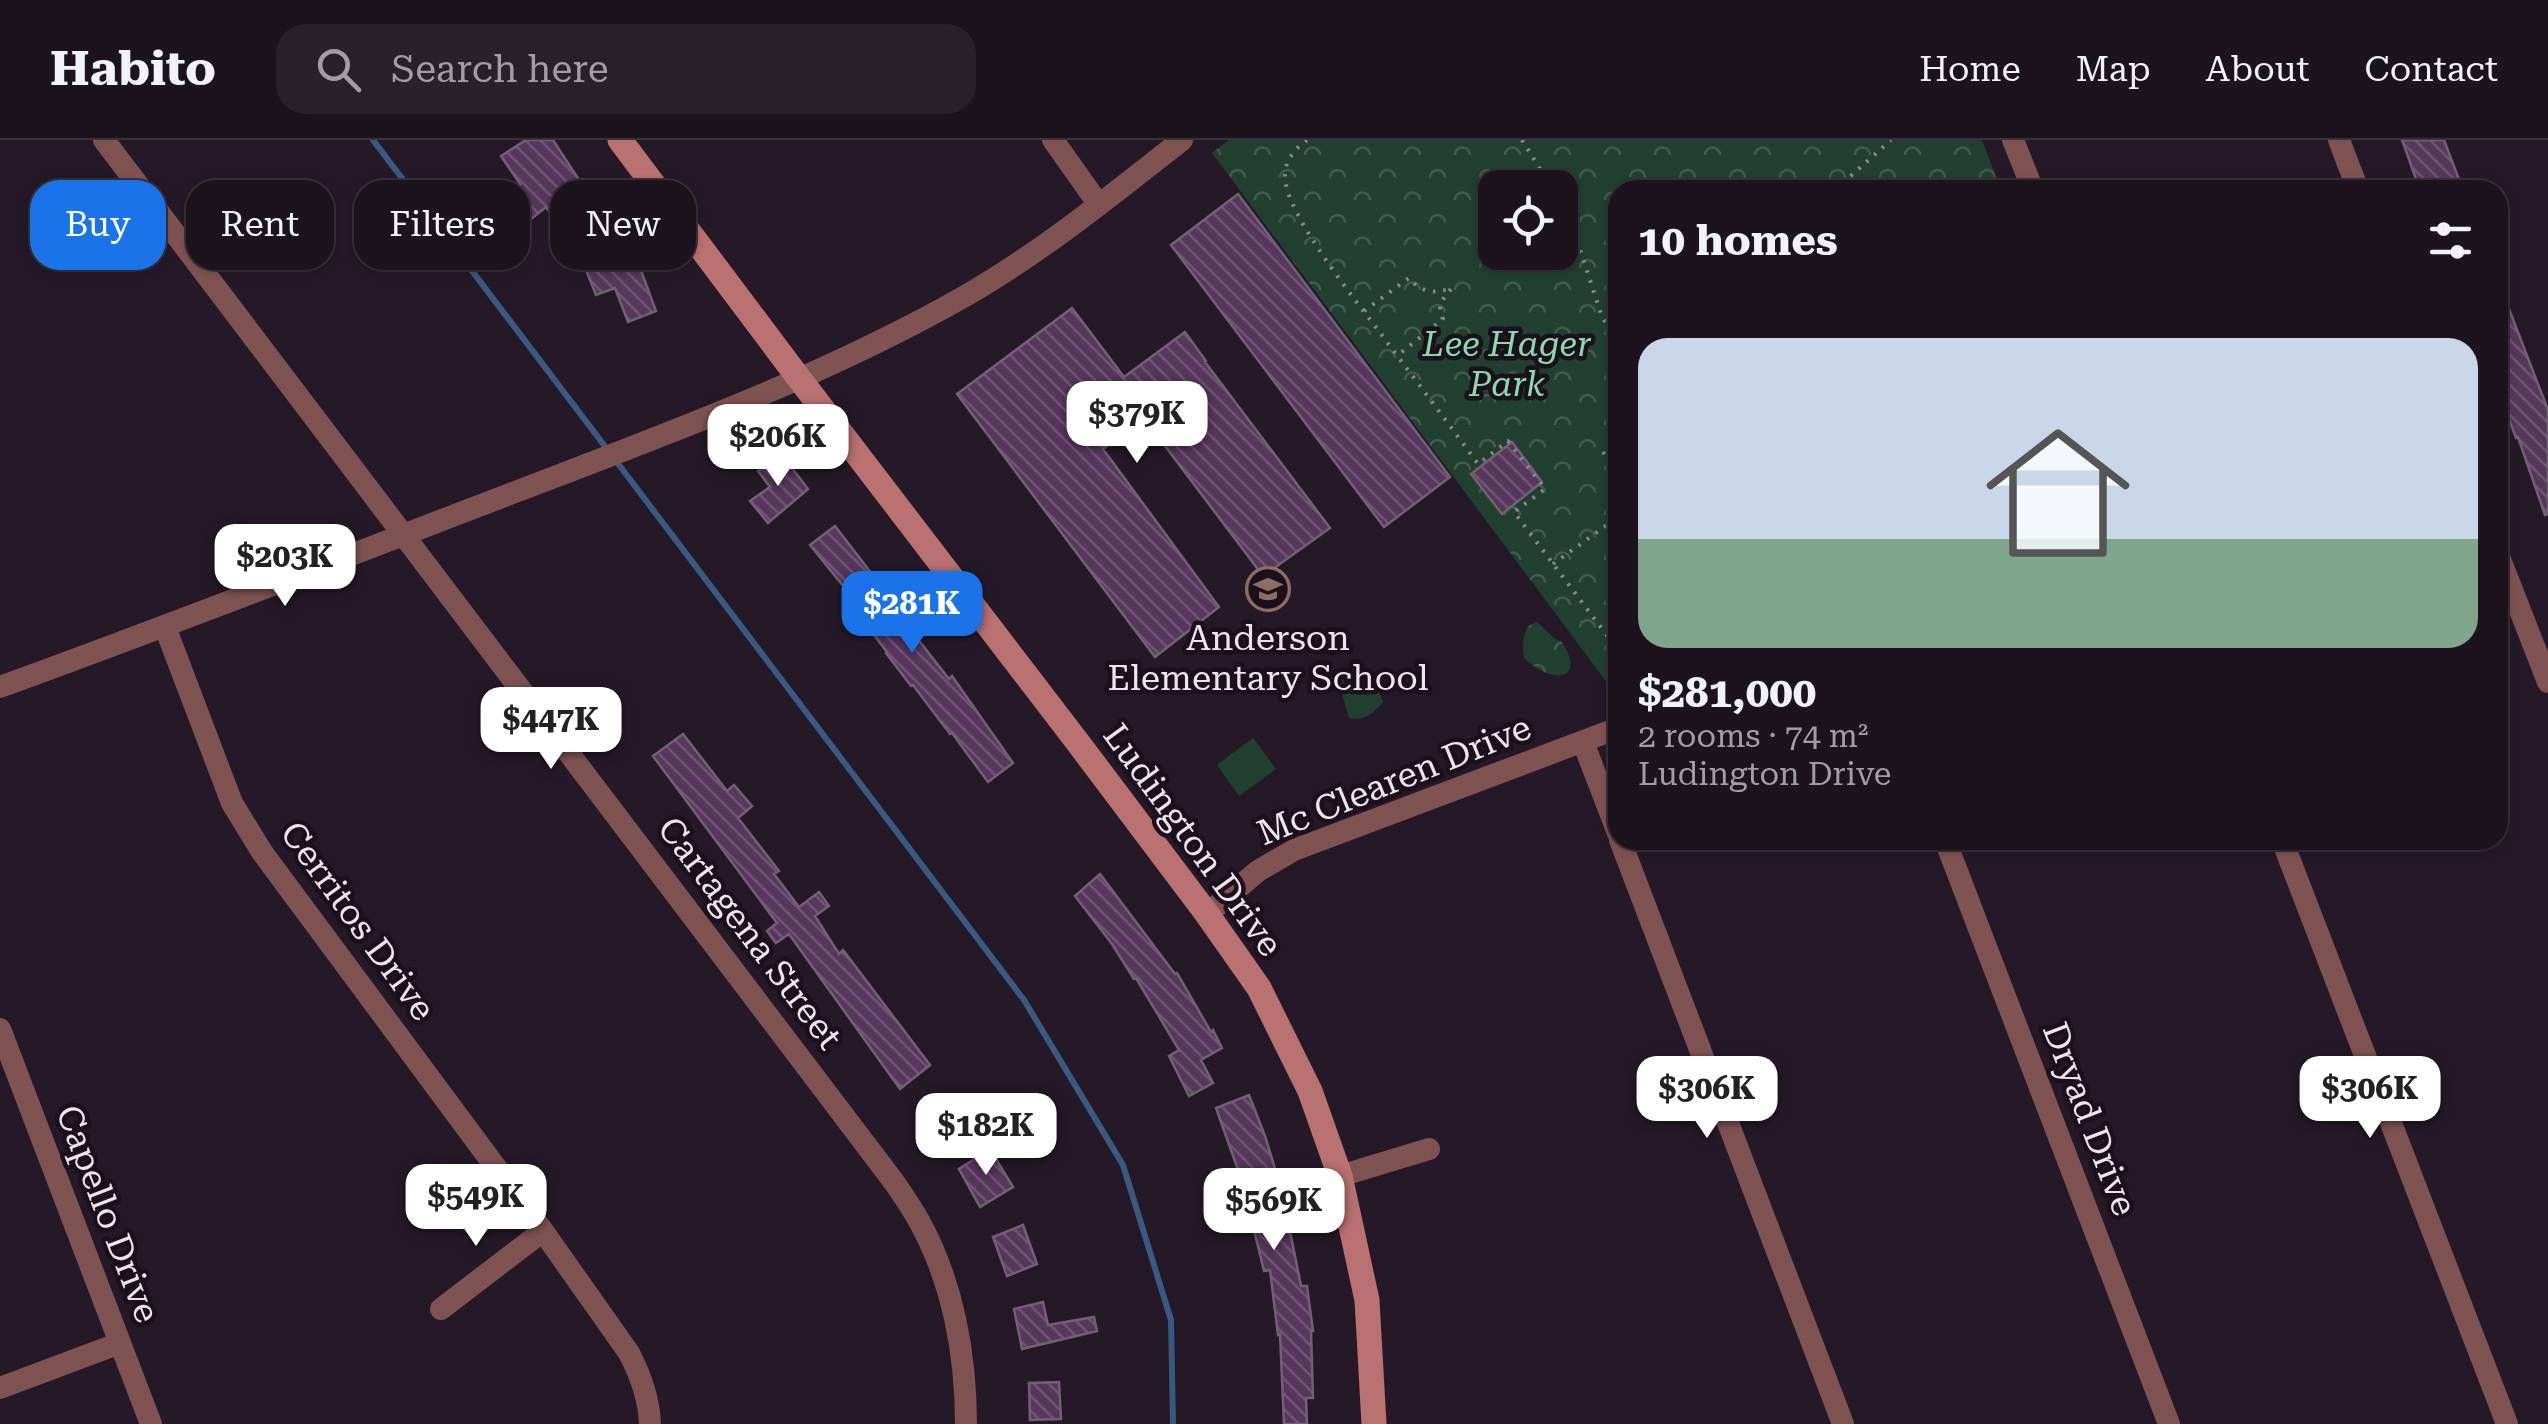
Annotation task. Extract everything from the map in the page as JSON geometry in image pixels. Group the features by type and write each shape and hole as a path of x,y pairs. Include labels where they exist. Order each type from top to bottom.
{"street":[{"name":"Cartagena Street","path":"104,140 903,1196 940,1269 956,1323 966,1383 966,1424"},
{"name":"Ludington Drive","path":"620,140 1068,728 1259,988 1322,1122 1340,1176 1366,1300 1374,1424"},
{"path":"1053,140 1099,205"},
{"path":"0,687 637,447 868,346 1013,266 1182,140"},
{"path":"2013,140 2028,180"},
{"path":"2339,140 2354,180"},
{"path":"2508,580 2548,682"},
{"name":"Cerritos Drive","path":"165,627 232,802 262,852 543,1231 634,1363 649,1404 650,1424"},
{"name":"Mc Clearen Drive","path":"1207,914 1258,871 1294,850 1608,732"},
{"path":"1582,742 1608,808"},
{"path":"1624,850 1843,1424"},
{"name":"Dryad Drive","path":"1949,850 2169,1424"},
{"path":"2286,850 2507,1424"},
{"name":"Capello Drive","path":"0,1029 151,1424"},
{"path":"1340,1176 1429,1149"},
{"path":"440,1309 543,1231"},
{"path":"0,1388 120,1343"}],"path":[{"path":"1307,140 1289,158 1284,174 1297,213 1336,274 1478,464 1508,441 1545,489 1514,512 1608,637"},
{"path":"1522,140 1541,170"},
{"path":"1846,180 1891,140"},
{"path":"1578,240 1608,327"},
{"path":"1364,311 1409,278 1426,291 1439,293 1452,288 1441,301 1439,312 1443,319 1397,356"},
{"path":"1603,452 1608,459"},
{"path":"1553,564 1608,525"}],"green space":[{"name":"Lee Hager Park","path":"1229,140 1982,140 1997,180 1608,180 1608,684 1212,153"},
{"path":"1537,622 1561,641 1568,654 1571,664 1563,675 1545,673 1524,658 1526,630"},
{"path":"1369,673 1383,702 1372,713 1355,719 1349,718 1339,683 1341,676"},
{"path":"1253,738 1276,769 1239,796 1217,765"}],"building":[{"path":"526,140 553,140 579,180 550,180 550,212 546,207 530,220 530,180 517,180 501,156"},
{"path":"2402,140 2444,140 2459,180 2416,180"},
{"path":"1238,194 1450,477 1384,527 1171,245"},
{"path":"586,270 641,270 656,311 628,322 615,288 596,295"},
{"path":"2508,306 2548,410 2548,514 2545,515 2508,416"},
{"path":"1072,308 1124,377 1185,332 1330,528 1263,576 1144,418 1103,449 1219,607 1155,657 957,394"},
{"path":"1512,442 1542,482 1502,514 1471,474"},
{"path":"782,455 808,489 768,523 750,501 770,487 758,471"},
{"path":"835,526 899,615 949,679 952,676 1013,763 988,782 886,653 848,601 852,597 810,545"},
{"path":"683,734 727,791 734,785 752,806 738,818 779,871 774,874 799,907 819,892 829,906 815,916 839,954 843,950 930,1065 900,1089 789,934 776,943 767,931 777,923 653,756"},
{"path":"1100,874 1177,973 1222,1048 1201,1060 1213,1083 1189,1096 1169,1056 1179,1050 1136,978 1075,896"},
{"path":"1249,1095 1282,1191 1301,1286 1307,1286 1313,1331 1313,1398 1306,1398 1307,1424 1284,1424 1280,1334 1270,1270 1264,1271 1254,1230 1259,1229 1216,1108"},
{"path":"990,1149 1013,1187 980,1207 959,1169"},
{"path":"1023,1225 1037,1264 1007,1276 993,1237"},
{"path":"1043,1302 1048,1325 1094,1317 1097,1331 1022,1349 1014,1309"},
{"path":"1059,1382 1061,1419 1030,1420 1029,1383"}],"waterway":[{"path":"373,140 1024,1000 1123,1165 1171,1320 1173,1424"}],"place":[{"name":"Anderson Elementary School","path":"1268,589"}]}
